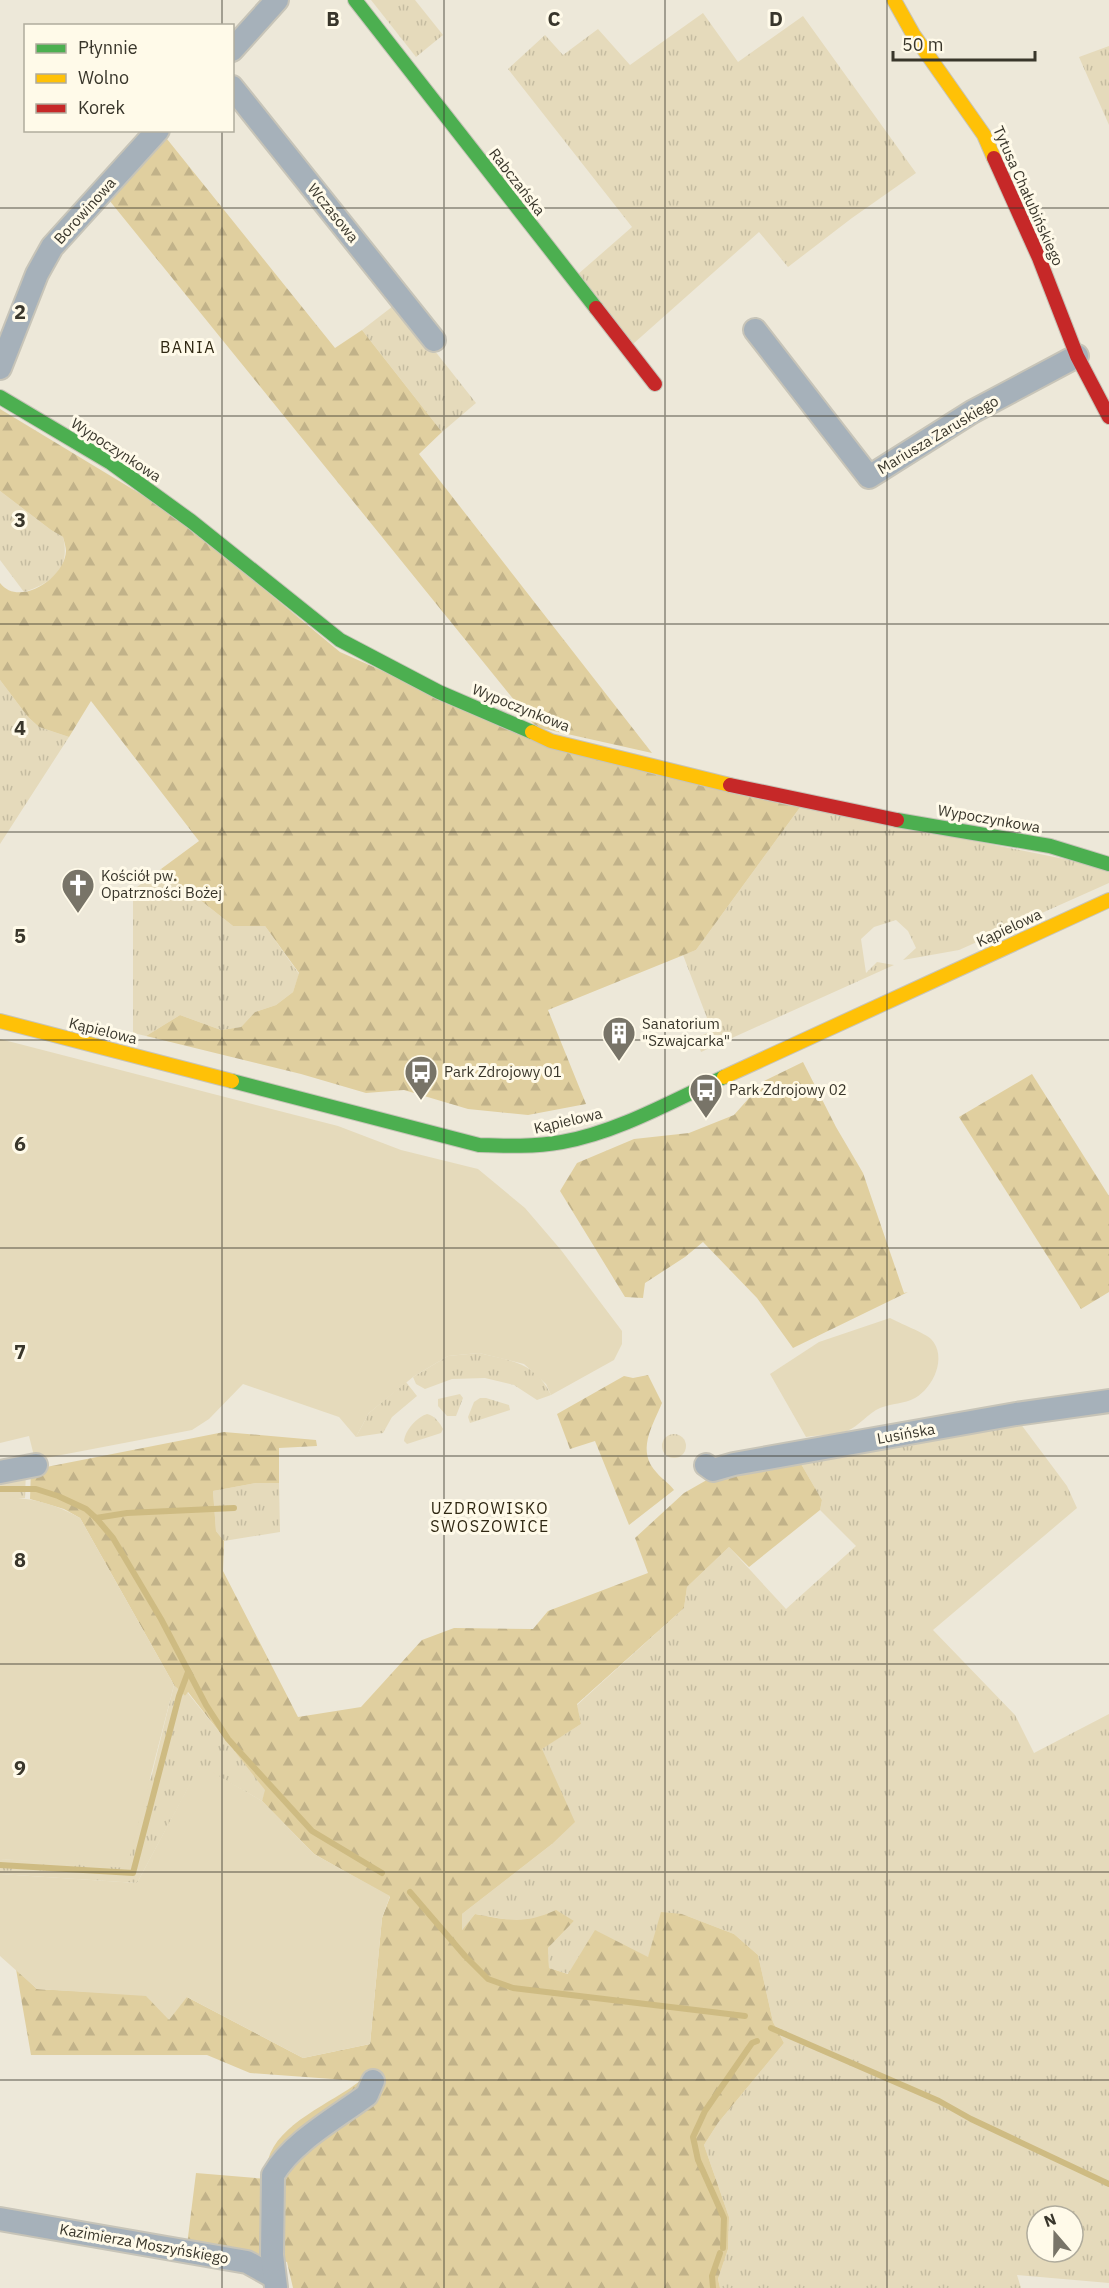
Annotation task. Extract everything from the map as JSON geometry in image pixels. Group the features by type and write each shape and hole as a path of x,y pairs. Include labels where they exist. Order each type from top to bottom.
{"street":[{"path":"234,48 277,0"},
{"name":"Rabczańska","path":"356,0 655,384"},
{"name":"Tytusa Chałubińskiego","path":"894,0 913,34 984,135 1039,258 1077,356 1109,417"},
{"name":"Wczasowa","path":"234,90 434,340"},
{"name":"Borowinowa","path":"0,368 37,274 52,247 156,132"},
{"name":"Mariusza Zaruskiego","path":"754,330 869,477 972,412 1077,356"},
{"name":"Wypoczynkowa","path":"0,397 111,464 191,521 340,640 439,692 551,741 659,769 871,816 1050,846 1109,864"},
{"name":"Kąpielowa","path":"0,1022 318,1102 454,1140 498,1148 531,1147 579,1138 617,1126 1109,900"},
{"name":"Lusińska","path":"706,1465 713,1470 734,1464 1016,1414 1109,1401"},
{"path":"0,1472 36,1465"},
{"path":"275,2283 272,2255 273,2175 279,2164 292,2150 367,2095 373,2081"},
{"name":"Kazimierza Moszyńskiego","path":"0,2219 247,2262 275,2283"}],"green space":[{"path":"371,0 415,0 443,35 416,57"},
{"path":"703,13 738,62 803,16 916,173 788,267 759,232 633,344 577,275 632,227 508,69 545,35 563,55 598,29 630,65"},
{"path":"1109,46 1109,125 1079,57"},
{"path":"167,139 335,348 362,330 442,432 419,454 652,753 536,727 109,200"},
{"path":"397,303 476,403 442,432 362,330"},
{"path":"0,409 172,513 340,652 551,746 801,806 696,950 548,1010 586,1104 528,1115 468,1109 404,1090 366,1093 301,1074 146,1036 180,1015 221,1030 241,1027 255,1012 276,1005 293,992 299,973 265,926 233,926 161,869 199,841 91,701 69,737 39,727 28,717 0,680 0,583 8,590 18,592 40,587 58,571 64,561 66,551 63,537 0,491"},
{"path":"0,491 63,537 65,548 62,566 51,579 24,592 0,560"},
{"path":"0,680 28,717 39,727 69,737 0,844"},
{"path":"801,806 1109,868 1109,883 959,950 903,960 916,948 908,931 896,920 874,927 861,939 866,973 877,962 894,965 701,1052 696,1038 712,1031 683,955 696,950"},
{"path":"161,869 233,926 265,926 299,974 293,992 276,1005 255,1012 241,1027 221,1030 180,1015 146,1036 133,1033 133,890"},
{"path":"0,1039 338,1126 401,1150 478,1169 525,1208 561,1250 622,1331 622,1344 614,1360 551,1395 546,1384 524,1364 479,1353 448,1356 413,1377 369,1413 356,1437 339,1417 243,1384 209,1419 192,1430 35,1460 29,1436 0,1443"},
{"path":"803,1062 836,1127 863,1173 904,1293 908,1292 793,1348 757,1298 703,1242 685,1257 645,1283 643,1298 625,1297 560,1191 577,1163 634,1139 689,1133 734,1115 764,1081"},
{"path":"1032,1074 1109,1196 1109,1292 1081,1309 959,1117"},
{"path":"890,1318 928,1337 936,1346 938,1363 932,1380 915,1398 884,1406 847,1431 806,1437 770,1374 819,1342"},
{"path":"479,1353 512,1361 530,1369 545,1384 551,1395 537,1400 514,1385 485,1378 452,1379 425,1389 416,1384 413,1377 448,1356"},
{"path":"648,1375 662,1403 650,1430 648,1456 657,1473 674,1490 629,1525 595,1441 570,1449 557,1414 624,1376 633,1378"},
{"path":"406,1382 417,1396 392,1417 383,1433 356,1437 369,1413"},
{"path":"460,1394 463,1398 456,1416 447,1416 438,1406 438,1399"},
{"path":"480,1398 509,1405 510,1410 470,1423 468,1417 474,1402"},
{"path":"427,1414 438,1422 443,1429 441,1433 407,1444 404,1441 409,1428"},
{"path":"1020,1423 1067,1486 1077,1508 933,1630 1015,1715 1034,1753 1109,1714 1109,2283 1017,2275 1021,2288 720,2288 718,2279 728,2249 729,2217 704,2145 718,2123 784,2043 773,2022 758,1955 734,1934 682,1914 648,1957 569,1974 549,1968 548,1948 574,1921 537,1919 516,1921 475,1914 462,1930 462,1914 552,1844 541,1749 581,1724 577,1705 684,1608 687,1587 729,1547 786,1609 856,1546 820,1510 822,1500 797,1457"},
{"path":"224,1432 316,1440 317,1446 279,1448 279,1483 256,1483 213,1491 216,1531 224,1541 223,1571 298,1717 361,1707 422,1640 454,1628 533,1629 548,1611 648,1573 635,1538 684,1493 712,1477 797,1457 822,1500 820,1510 749,1567 729,1547 687,1587 684,1608 577,1704 581,1724 542,1749 575,1822 552,1844 462,1914 462,1930 475,1914 516,1920 534,1918 556,1910 574,1921 548,1948 549,1968 568,1974 595,1930 648,1957 661,1912 682,1914 734,1934 758,1955 773,2022 784,2043 718,2123 704,2145 729,2217 728,2249 718,2279 720,2288 293,2288 287,2262 187,2245 196,2173 267,2179 268,2160 283,2135 307,2115 360,2081 250,2073 207,2055 31,2055 16,1969 37,1989 187,1997 303,2058 370,2044 382,1918 390,1897 314,1854 262,1801 265,1790 188,1692 185,1696 174,1685 80,1518 64,1509 30,1499 31,1470"},
{"path":"674,1434 682,1438 686,1446 682,1454 674,1458 666,1454 662,1446 666,1438"},
{"path":"26,1470 25,1498 0,1498 0,1475"},
{"path":"256,1483 279,1483 280,1532 224,1541 216,1531 213,1491"},
{"path":"0,1498 21,1498 42,1502 80,1518 174,1685 127,1868 0,1859"},
{"path":"174,1685 185,1696 187,1692 266,1790 262,1801 200,1766 137,1883 0,1874 0,1859 90,1864 151,1778"},
{"path":"200,1765 262,1801 314,1854 390,1896 382,1918 370,2044 303,2058 187,1997 169,2020 146,1996 37,1989 0,1956 0,1874 137,1883"}],"waterway":[{"path":"0,1489 36,1489 86,1509 96,1518 113,1538 161,1619 206,1705 228,1739 312,1831 382,1873"},
{"path":"96,1518 127,1513 234,1508"},
{"path":"0,1865 133,1873 179,1696 188,1672"},
{"path":"410,1892 488,1979 513,1988 745,2016"},
{"path":"771,2028 939,2101 971,2119 1109,2184"},
{"path":"723,2248 724,2218 698,2160 693,2137 705,2111 752,2043 757,2041"},
{"path":"713,2288 712,2276 720,2253"}],"traffic: fast":[{"path":"355,0 596,308"},
{"path":"0,397 111,463 191,521 340,640 439,692 532,732"},
{"path":"897,820 1050,846 1109,864"},
{"path":"232,1081 479,1145 520,1146 562,1142 604,1131 644,1115 724,1077"}],"traffic: slow":[{"path":"894,0 913,34 984,135 994,158"},
{"path":"532,732 551,741 730,785"},
{"path":"724,1077 1109,900"},
{"path":"0,1021 232,1081"}],"traffic: jam":[{"path":"994,158 1039,258 1077,356 1109,417"},
{"path":"596,308 655,384"},
{"path":"730,785 897,820"}],"place":[{"name":"Kościół pw. Opatrzności Bożej","path":"78,914"},
{"name":"Sanatorium \"Szwajcarka\"","path":"619,1062"},
{"name":"Park Zdrojowy 01","path":"421,1101"},
{"name":"Park Zdrojowy 02","path":"706,1119"}],"district":[{"name":"BANIA","path":"188,347"},
{"name":"UZDROWISKO SWOSZOWICE","path":"490,1517"}]}
